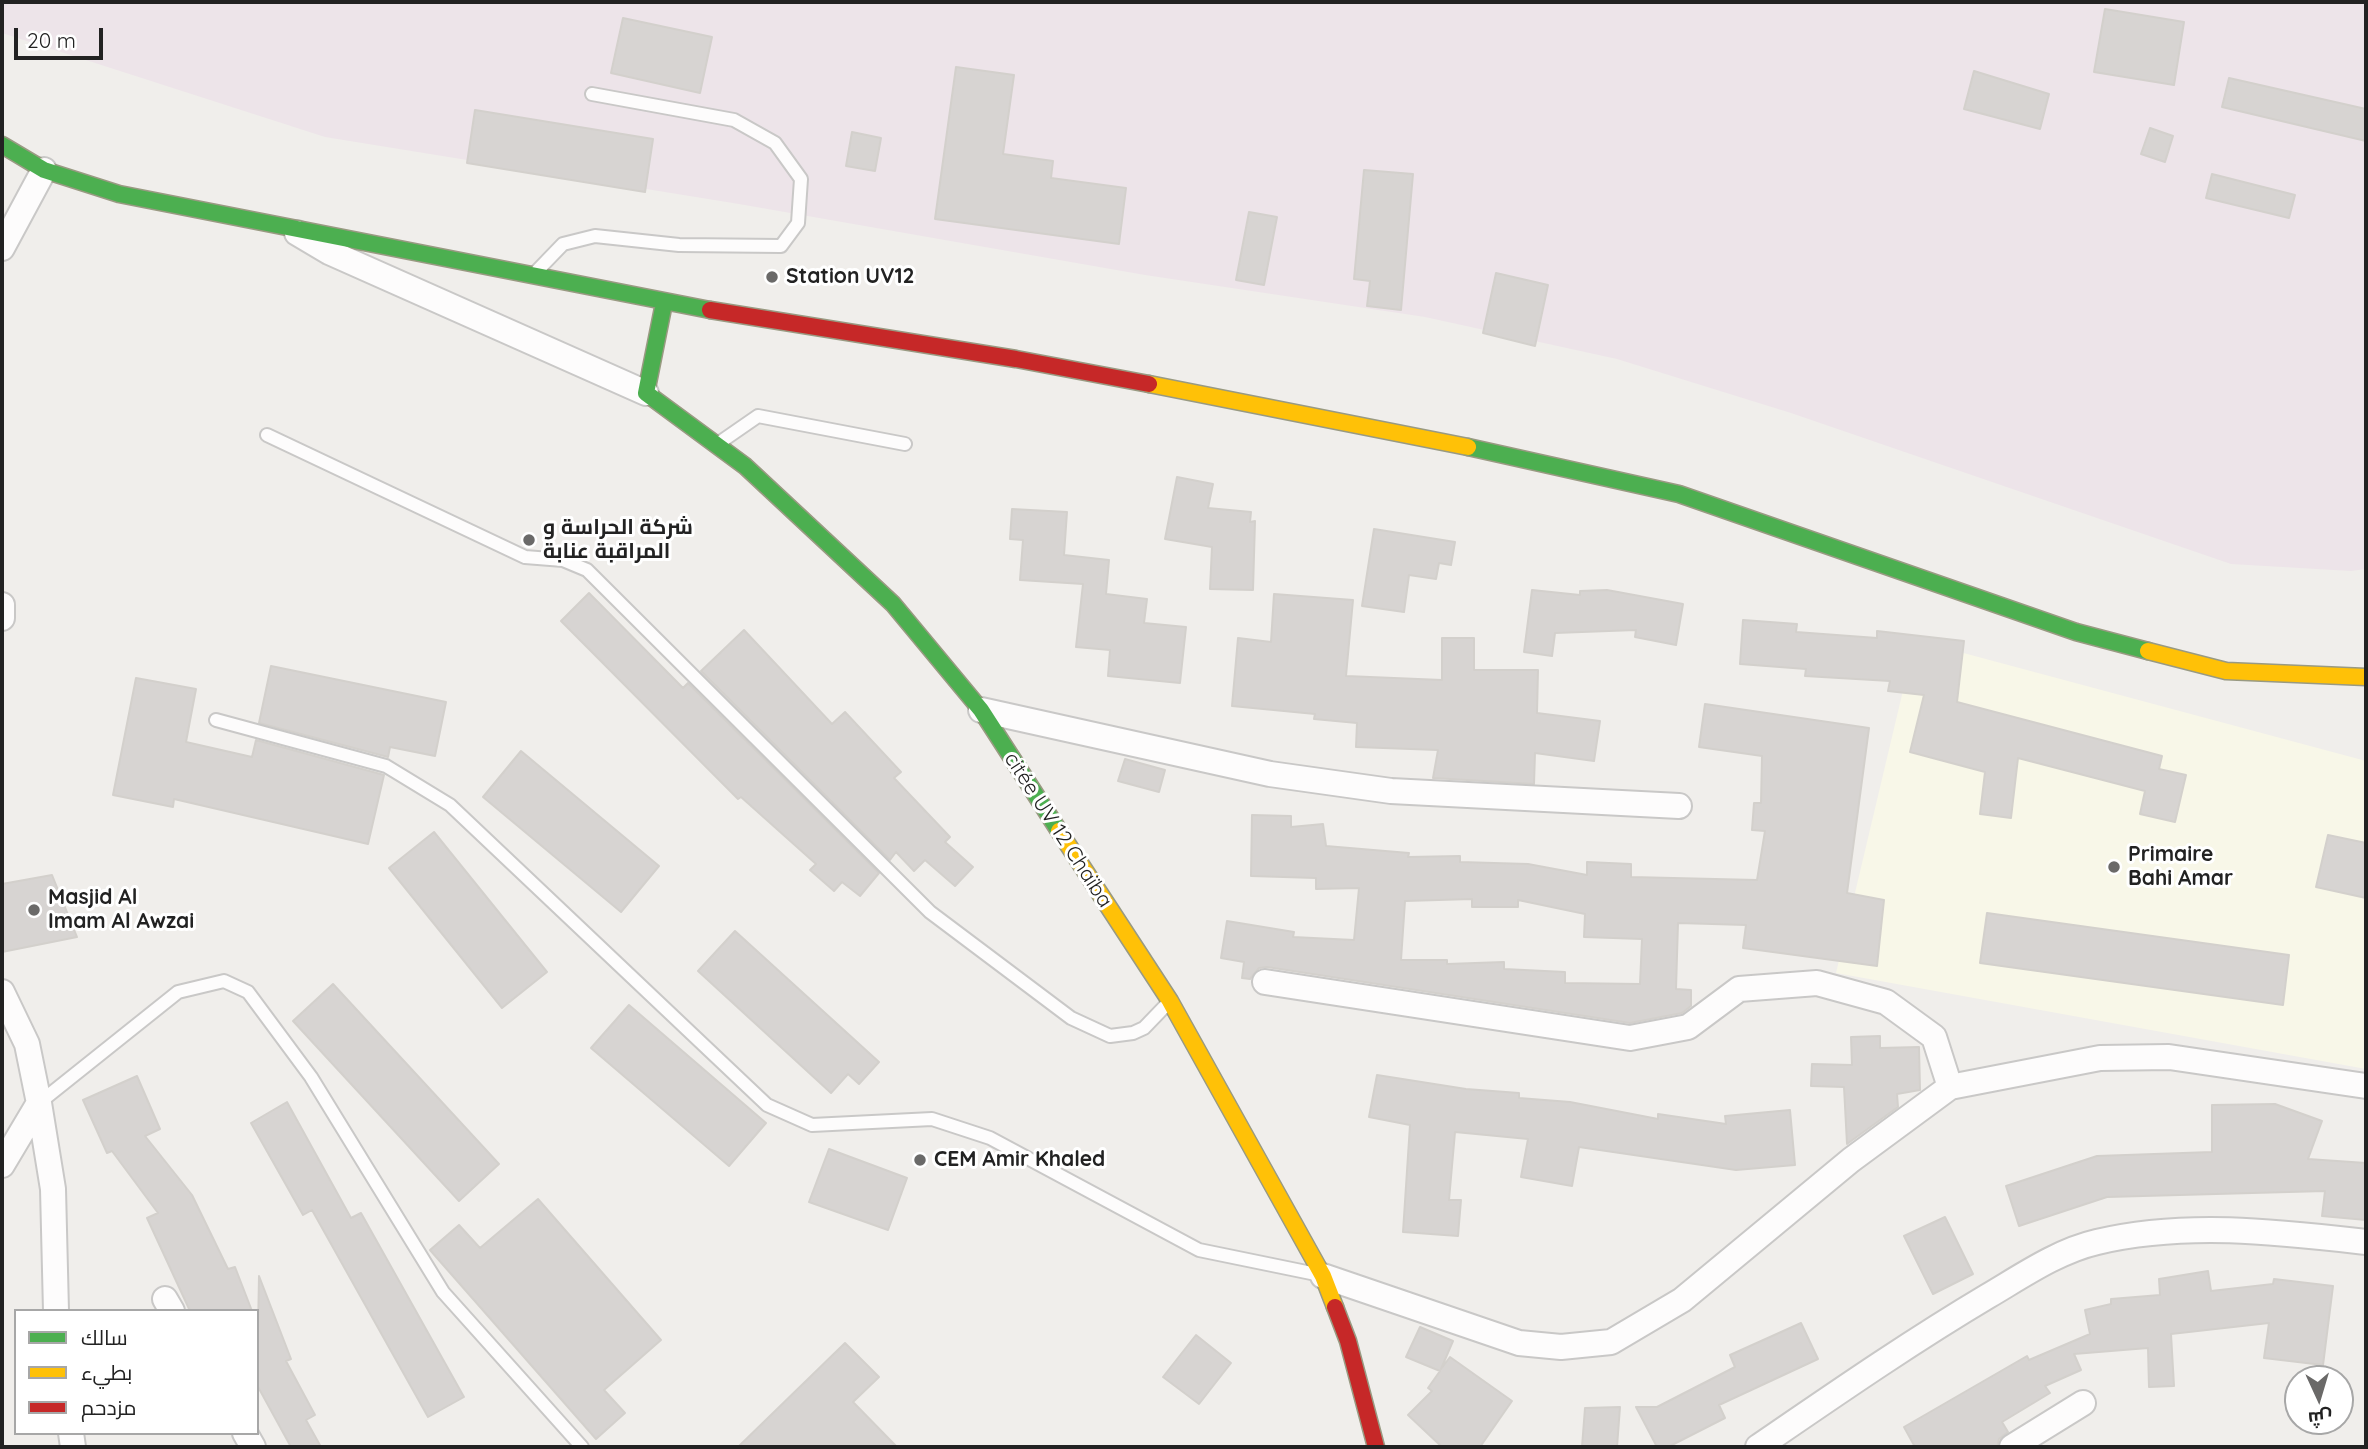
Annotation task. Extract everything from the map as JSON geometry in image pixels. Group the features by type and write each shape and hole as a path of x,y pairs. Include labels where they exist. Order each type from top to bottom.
{"street":[{"path":"2,145 44,170 119,194 285,225 664,303 1016,359 1375,426 1679,494 2076,632 2226,671 2366,677"},
{"path":"2,248 44,170"},
{"path":"285,225 329,251 646,393 664,303"},
{"name":"citée UV 12 Chaïba","path":"646,393 716,445 821,533 893,604 981,710 1170,1001 1323,1276 1348,1341 1376,1447"},
{"path":"2,604 2,618"},
{"path":"981,710 1270,774 1364,787 1679,806"},
{"path":"1265,982 1630,1038 1688,1027 1740,989 1817,984 1886,1002 1934,1037 1950,1087"},
{"path":"2,992 27,1044 39,1103 53,1189 55,1309"},
{"path":"1323,1276 1519,1343 1561,1347 1611,1342 1682,1300 1851,1160 1950,1087 2100,1058 2169,1057 2366,1086"},
{"path":"2,1165 39,1103"},
{"path":"1758,1447 1901,1348 2047,1261 2096,1242 2152,1234 2253,1229 2366,1242"},
{"path":"2012,1447 2083,1403"}],"lane":[{"path":"532,275 563,244 596,236 679,245 780,246 798,223 800,179 775,143 734,120 592,94"},
{"path":"716,445 758,416 905,444"},
{"path":"267,435 525,557 563,560 587,570 930,912 1071,1018 1110,1036 1132,1033 1144,1028 1170,1001"},
{"path":"216,720 386,766 450,805 767,1105 812,1125 932,1119 990,1138 1199,1250 1323,1276"},
{"path":"39,1103 178,992 224,981 248,992 311,1077 443,1292 582,1447"}],"shaded area":[{"path":"2,2 2366,2 2366,569 2351,571 2231,564 1791,413 1617,359 1425,317 1145,275 739,204 325,137 2,33"},
{"name":"Primaire Bahi Amar","path":"1915,640 2366,761 2366,1069 1836,973"}],"building":[{"path":"2105,9 2184,22 2174,85 2094,72"},
{"path":"623,18 712,37 700,93 611,73"},
{"path":"956,67 1014,75 1003,154 1053,161 1051,178 1126,188 1119,244 935,219"},
{"path":"1974,71 2049,94 2040,129 1964,109"},
{"path":"2229,78 2366,109 2366,141 2222,107"},
{"path":"475,110 653,139 645,192 467,163"},
{"path":"2150,128 2173,136 2165,162 2141,154"},
{"path":"852,132 881,138 875,171 846,166"},
{"path":"1364,170 1413,174 1401,310 1367,306 1370,281 1354,279"},
{"path":"2212,174 2295,195 2289,218 2206,198"},
{"path":"1249,212 1277,217 1264,285 1236,280"},
{"path":"1496,273 1548,285 1535,346 1483,333"},
{"path":"1177,477 1213,484 1208,508 1251,512 1250,522 1255,521 1253,590 1210,589 1212,547 1165,539"},
{"path":"1012,509 1067,512 1064,555 1109,560 1106,594 1147,599 1144,623 1186,627 1180,683 1108,676 1110,650 1076,647 1083,584 1020,580 1023,540 1010,539"},
{"path":"1374,529 1455,542 1451,565 1439,563 1436,579 1409,575 1404,612 1362,606"},
{"path":"1532,590 1580,595 1580,591 1607,590 1683,604 1676,645 1635,637 1636,630 1555,633 1552,656 1524,652"},
{"path":"589,593 683,688 688,683 879,873 860,896 842,882 834,891 810,870 816,864 741,797 738,799 561,621"},
{"path":"1274,594 1353,600 1346,676 1442,680 1442,638 1474,638 1474,670 1538,670 1537,713 1600,721 1594,761 1535,753 1534,784 1433,778 1438,750 1356,747 1357,723 1314,719 1315,714 1232,706 1238,638 1271,642"},
{"path":"1743,620 1797,624 1796,632 1877,638 1877,631 1964,641 1957,702 2162,756 2159,769 2186,775 2175,822 2140,814 2145,791 2018,758 2011,818 1980,814 1985,772 1910,752 1924,695 1888,691 1890,681 1805,676 1806,669 1740,664"},
{"path":"744,630 832,724 845,712 901,772 894,778 950,837 945,842 973,867 955,886 925,860 914,871 896,852 890,860 701,671"},
{"path":"271,666 446,702 435,756 390,747 388,757 259,723"},
{"path":"136,678 196,689 186,742 252,757 256,740 384,775 368,844 174,799 173,807 113,795"},
{"path":"1705,704 1869,728 1847,893 1884,900 1877,966 1743,948 1746,925 1678,923 1676,989 1691,990 1691,1006 1682,1013 1630,1023 1267,967 1259,968 1250,979 1242,978 1244,962 1221,958 1227,921 1294,932 1293,937 1354,940 1359,888 1316,889 1316,878 1251,876 1252,815 1291,816 1291,827 1323,824 1326,846 1409,853 1408,857 1460,856 1460,862 1528,864 1587,875 1587,862 1631,864 1631,877 1757,880 1765,831 1752,830 1754,803 1761,803 1762,756 1699,747","holes":["1472,899 1472,907 1518,907 1518,900 1585,914 1584,937 1642,939 1640,984 1565,983 1565,972 1504,969 1504,962 1447,964 1447,960 1401,960 1405,901"]},
{"path":"521,751 659,866 621,912 483,797"},
{"path":"1125,759 1165,770 1159,792 1118,781"},
{"path":"434,832 547,972 502,1008 389,868"},
{"path":"2328,835 2366,843 2366,898 2316,887"},
{"name":"Masjid Al Imam Al Awzai","path":"52,875 77,937 2,952 2,884"},
{"path":"1987,913 2289,955 2283,1005 1980,963"},
{"path":"735,931 879,1062 859,1084 848,1074 831,1093 698,971"},
{"path":"333,984 499,1164 459,1201 293,1021"},
{"path":"629,1005 766,1123 729,1166 591,1048"},
{"path":"1880,1036 1880,1048 1919,1047 1920,1090 1897,1094 1898,1107 1847,1144 1844,1087 1811,1086 1812,1064 1852,1065 1851,1037"},
{"path":"1377,1075 1466,1089 1519,1093 1519,1098 1570,1102 1658,1119 1658,1114 1726,1124 1725,1116 1790,1110 1795,1165 1736,1170 1579,1147 1572,1186 1521,1177 1528,1139 1455,1132 1449,1200 1461,1200 1458,1236 1403,1232 1410,1125 1369,1117"},
{"path":"137,1076 160,1129 145,1136 192,1195 228,1269 235,1267 251,1309 189,1309 147,1218 158,1213 112,1151 107,1153 83,1100"},
{"path":"287,1102 351,1218 361,1213 464,1397 428,1417 312,1210 303,1215 251,1123"},
{"path":"2275,1104 2322,1121 2308,1159 2366,1163 2366,1220 2322,1216 2325,1191 2107,1197 2019,1226 2006,1186 2097,1156 2212,1152 2212,1105"},
{"path":"829,1149 907,1178 888,1230 809,1202"},
{"path":"538,1199 661,1340 604,1390 625,1413 596,1439 430,1250 459,1225 480,1248"},
{"path":"1945,1217 1973,1274 1933,1294 1904,1236"},
{"path":"2208,1271 2211,1291 2273,1284 2274,1279 2333,1286 2323,1365 2264,1358 2269,1323 2171,1334 2174,1386 2149,1387 2148,1348 2074,1354 2081,1370 2045,1386 2050,1393 2002,1422 2008,1432 1999,1439 1997,1447 1915,1447 1904,1427 2027,1356 2029,1360 2090,1334 2085,1310 2111,1304 2111,1299 2160,1295 2159,1279"},
{"path":"259,1276 291,1359 286,1361 315,1415 306,1420 321,1447 291,1447 259,1389"},
{"path":"1801,1323 1818,1359 1719,1405 1725,1418 1668,1447 1657,1447 1636,1407 1657,1407 1735,1367 1730,1355"},
{"path":"1420,1327 1453,1341 1441,1369 1450,1357 1512,1401 1480,1447 1442,1447 1408,1415 1432,1391 1428,1388 1440,1371 1406,1357"},
{"path":"1196,1335 1231,1363 1199,1404 1163,1377"},
{"path":"845,1343 879,1377 853,1402 897,1447 738,1447"},
{"path":"1620,1407 1617,1447 1582,1447 1585,1408"}],"traffic: fast":[{"path":"2,145 44,170 119,194 710,310"},
{"path":"664,303 646,393 745,466 893,604 981,710 1059,831"},
{"path":"1468,447 1679,494 2076,632 2148,651"}],"traffic: slow":[{"path":"1149,384 1468,447"},
{"path":"2148,651 2226,671 2366,677"},
{"path":"1059,831 1170,1001 1323,1276 1335,1307"}],"traffic: jam":[{"path":"710,310 1016,359 1149,384"},
{"path":"1335,1307 1348,1341 1376,1447"}],"place":[{"name":"Station UV12","path":"772,277"},
{"name":"شركة الحراسة و المراقبة عنابة","path":"529,540"},
{"name":"Primaire Bahi Amar","path":"2114,867"},
{"name":"Masjid Al Imam Al Awzai","path":"34,910"},
{"name":"CEM Amir Khaled","path":"920,1160"}]}
